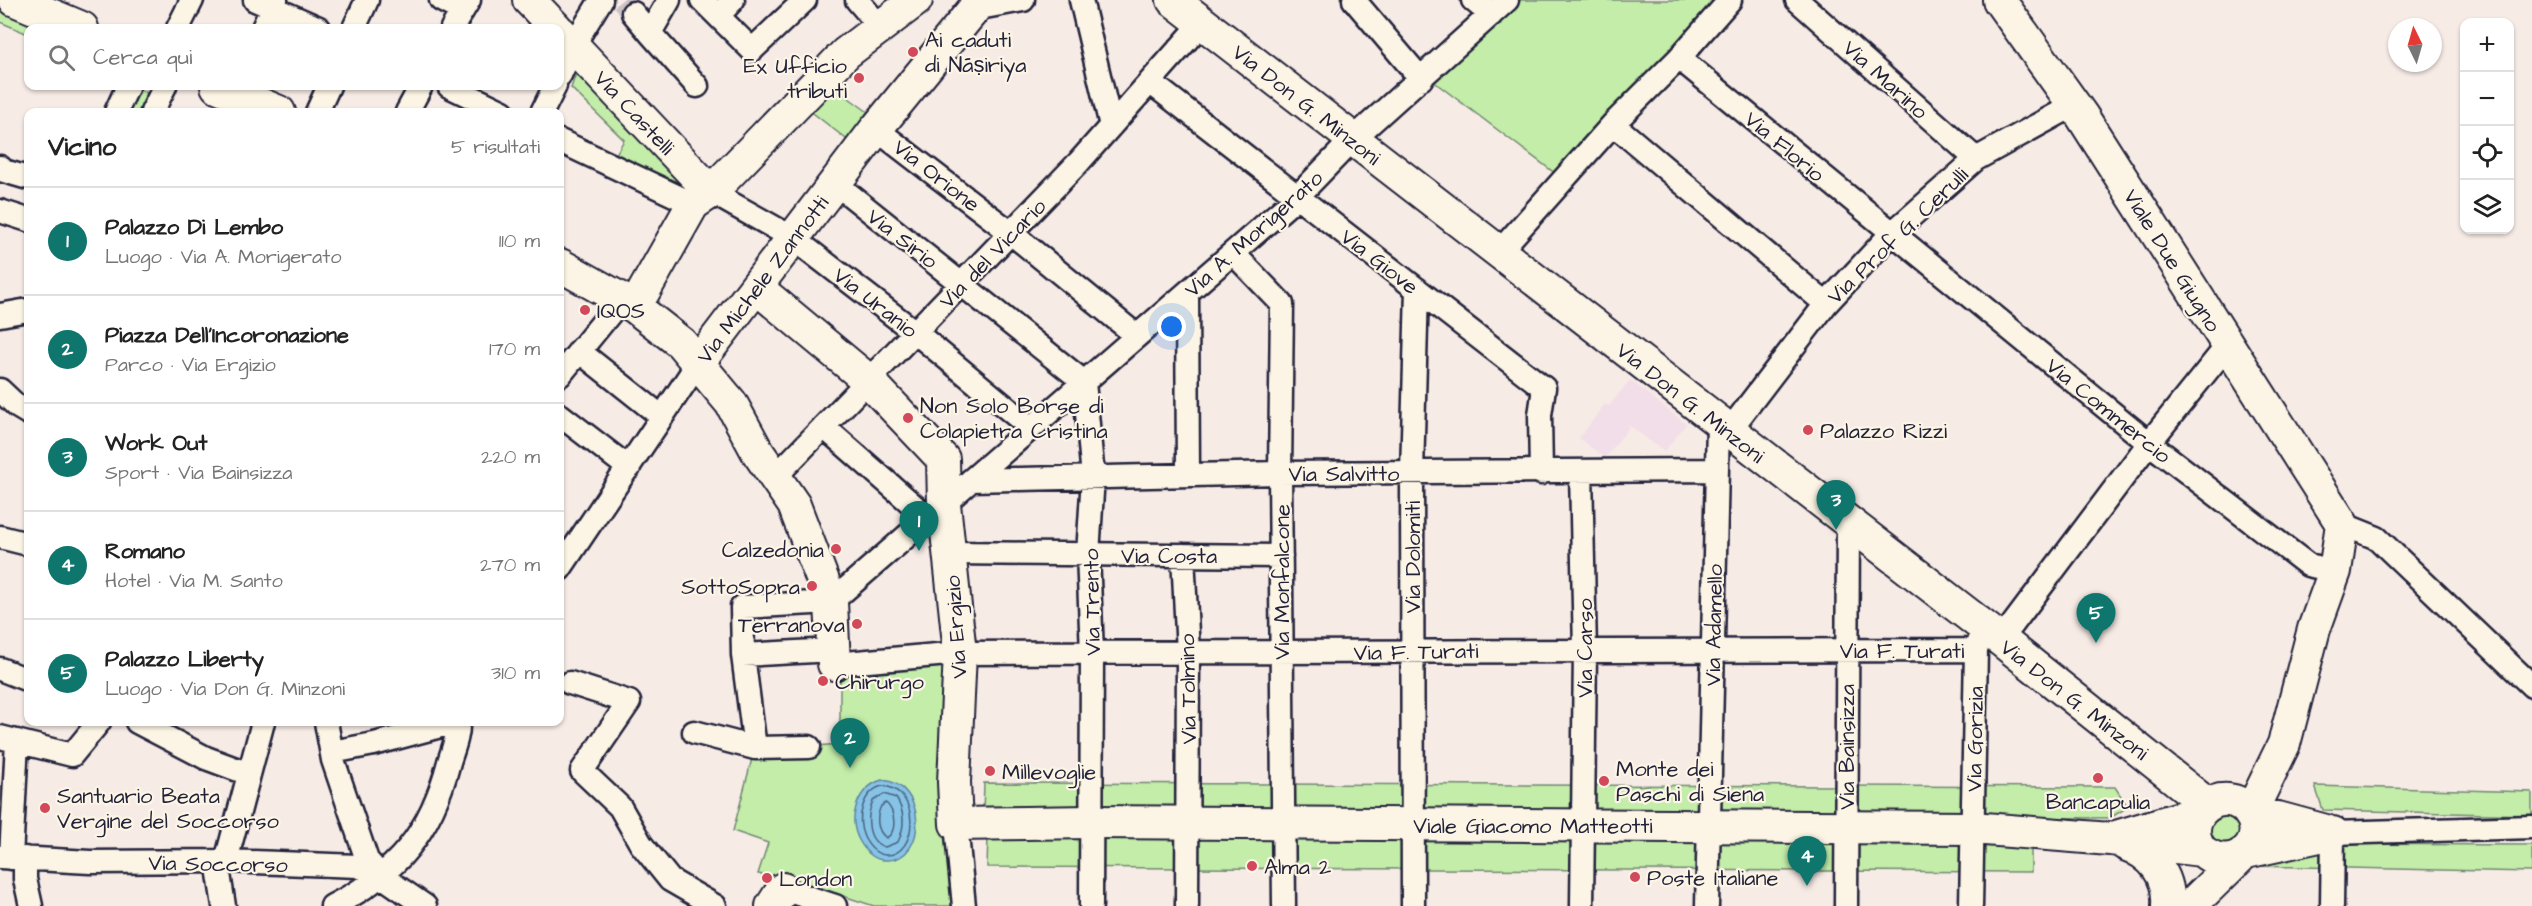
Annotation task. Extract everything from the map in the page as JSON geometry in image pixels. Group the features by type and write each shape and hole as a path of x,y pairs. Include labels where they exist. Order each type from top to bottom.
{"street":[{"path":"15,0 72,24"},
{"path":"180,24 192,0"},
{"path":"356,24 367,0"},
{"path":"441,0 461,13"},
{"name":"Via Castelli","path":"529,0 552,24"},
{"path":"564,35 601,0"},
{"path":"650,33 669,0"},
{"path":"702,0 725,8 752,50 805,0"},
{"path":"857,0 881,28"},
{"path":"564,370 579,351 628,303 702,198 846,53 916,0"},
{"path":"976,4 1023,0"},
{"path":"1081,0 1111,126"},
{"name":"Via Don G. Minzoni","path":"1173,0 1848,523 1987,640 2209,806"},
{"path":"1354,0 1421,79"},
{"path":"1473,0 1499,7"},
{"path":"1499,252 1613,124 1679,58 1730,0"},
{"name":"Via Marino","path":"1797,0 1976,159"},
{"name":"Viale Due Giugno","path":"1999,0 2074,105 2342,524"},
{"path":"264,24 268,3 311,24"},
{"name":"Via Michele Zannotti","path":"564,563 698,363 876,129 976,4"},
{"name":"Via A. Morigerato","path":"831,602 1298,197 1353,139 1499,7"},
{"path":"633,13 697,86"},
{"name":"Via del Vicario","path":"776,477 1011,233 1111,126 1202,23"},
{"name":"Via Castelli","path":"564,37 702,198"},
{"name":"Via Florio","path":"1679,58 1891,234"},
{"name":"Via Giove","path":"1150,82 1544,388 1540,415 1541,472"},
{"path":"118,108 126,90"},
{"path":"154,108 163,90"},
{"path":"234,90 271,108"},
{"path":"319,108 326,90"},
{"path":"409,108 419,90"},
{"path":"457,90 495,108"},
{"path":"544,108 553,90"},
{"name":"Via Prof G. Cerulli","path":"1724,427 1826,304 1891,234 1976,159 2074,105"},
{"path":"1613,124 1826,304"},
{"name":"Via Orione","path":"876,129 1011,233 1137,336"},
{"name":"Via Uranio","path":"564,143 702,198 793,238 915,332 1031,428"},
{"path":"0,167 4,171 24,177"},
{"name":"Via Sirio","path":"835,183 1084,382"},
{"path":"0,211 24,219"},
{"name":"Via Commercio","path":"1891,234 2149,443 2308,565 2335,572"},
{"name":"Via Monfalcone","path":"1233,253 1282,304 1280,473 1284,906"},
{"path":"564,267 628,303 681,343 731,404 757,451 794,505 831,602 834,657"},
{"name":"Via Ergizio","path":"756,287 868,381 943,459 936,511 949,553 960,653 954,782 964,906"},
{"name":"Via Dolomiti","path":"1413,906 1412,473 1417,289"},
{"path":"1186,293 1188,475"},
{"path":"0,315 24,311"},
{"path":"1987,640 2227,346"},
{"path":"579,351 662,417"},
{"name":"Via Trento","path":"1084,382 1094,477 1088,554 1092,653 1091,906"},
{"path":"0,390 24,411"},
{"path":"564,418 629,468"},
{"path":"824,427 936,511"},
{"name":"Via Adamello","path":"1707,906 1716,470 1724,427"},
{"name":"Via Salvitto","path":"971,480 1280,473 1716,470"},
{"name":"Via Carso","path":"1581,472 1585,651 1582,906"},
{"name":"Via Bainsizza","path":"1846,906 1848,523"},
{"path":"2251,816 2284,744 2314,629 2335,572 2342,524 2377,538 2532,686"},
{"path":"0,537 24,543"},
{"name":"Via Costa","path":"949,553 1281,556"},
{"name":"Via Tolmino","path":"1183,555 1188,653 1188,906"},
{"path":"755,748 743,655 742,607 831,602"},
{"name":"Via F. Turati","path":"743,655 834,657 960,653 1847,650 1987,640"},
{"name":"Via Gorizia","path":"1971,906 1972,828 1987,640"},
{"path":"0,669 24,678"},
{"path":"570,683 629,702 582,771 620,807 641,844 670,880 689,899 716,906"},
{"path":"31,906 25,879 12,858 9,739 72,756 96,726"},
{"path":"145,726 206,758 249,774"},
{"path":"224,906 222,861 249,774 257,726"},
{"path":"327,726 332,752 367,860 380,875"},
{"path":"332,752 374,744 442,726"},
{"path":"332,906 367,887 380,875 395,866 419,836 443,785 456,726"},
{"path":"694,732 755,748 809,747"},
{"path":"2193,903 2196,874 2202,851 2194,838 2194,829 2209,806 2254,777 2284,744"},
{"path":"2110,839 2209,806 2237,803 2251,816 2255,835 2243,855 2193,903"},
{"path":"2251,816 2278,818 2333,833"},
{"name":"Viale Giacomo Matteotti","path":"956,824 1091,822 1972,828 2110,839"},
{"path":"2110,839 2202,851 2219,861 2333,833 2532,827"},
{"path":"2332,906 2333,833"},
{"path":"2110,839 2131,846 2148,856 2164,874 2169,895 2168,906"},
{"name":"Via Soccorso","path":"12,858 90,862 222,861 358,866 380,875 425,906"},
{"path":"778,898 835,906"}],"shaded area":[{"path":"1630,380 1686,424 1664,452 1630,426 1605,458 1579,438 1605,404 1609,406"}],"green space":[{"path":"0,0 58,24 24,24 24,32 0,22"},
{"path":"1519,0 1723,0 1560,177 1429,78"},
{"path":"580,62 705,192 693,204 611,163 624,140 571,88"},
{"path":"831,85 875,117 850,142 804,106"},
{"path":"137,90 150,94 144,108 130,108"},
{"path":"954,663 945,831 952,906 874,906 800,882 758,874 768,843 733,831 754,751 840,744 840,670"},
{"path":"984,783 2115,787 2128,807 2110,818 983,813"},
{"path":"2315,786 2532,792 2532,815 2323,810"},
{"path":"2218,801 2255,835 2219,861 2200,812"},
{"path":"988,837 2031,841 2031,872 987,867"},
{"path":"2320,844 2532,845 2532,872 2251,866"}],"water":[{"path":"882,780 897,784 908,794 917,821 910,848 900,857 887,860 878,859 867,851 859,840 854,822 861,796 867,789"}],"tunnel":[{"path":"622,0 633,13"}],"place":[{"name":"Ai caduti di Nāṣiriya","path":"913,52"},
{"name":"Ex Ufficio tributi","path":"859,78"},
{"name":"IQOS","path":"585,310"},
{"name":"Non Solo Borse di Colapietra Cristina","path":"908,418"},
{"name":"Palazzo Rizzi","path":"1808,430"},
{"name":"Work Out","path":"1836,530"},
{"name":"Calzedonia","path":"836,549"},
{"name":"Palazzo Di Lembo","path":"919,551"},
{"name":"SottoSopra","path":"812,586"},
{"name":"Terranova","path":"857,624"},
{"name":"Palazzo Liberty","path":"2096,643"},
{"name":"Chirurgo","path":"823,681"},
{"name":"Piazza Dell'Incoronazione","path":"850,768"},
{"name":"Millevoglie","path":"990,771"},
{"name":"Bancapulia","path":"2098,778"},
{"name":"Monte dei Paschi di Siena","path":"1604,781"},
{"name":"Santuario Beata Vergine del Soccorso","path":"45,808"},
{"name":"Alma 2","path":"1252,866"},
{"name":"Poste Italiane","path":"1635,877"},
{"name":"London","path":"767,878"},
{"name":"Romano","path":"1807,886"}]}
